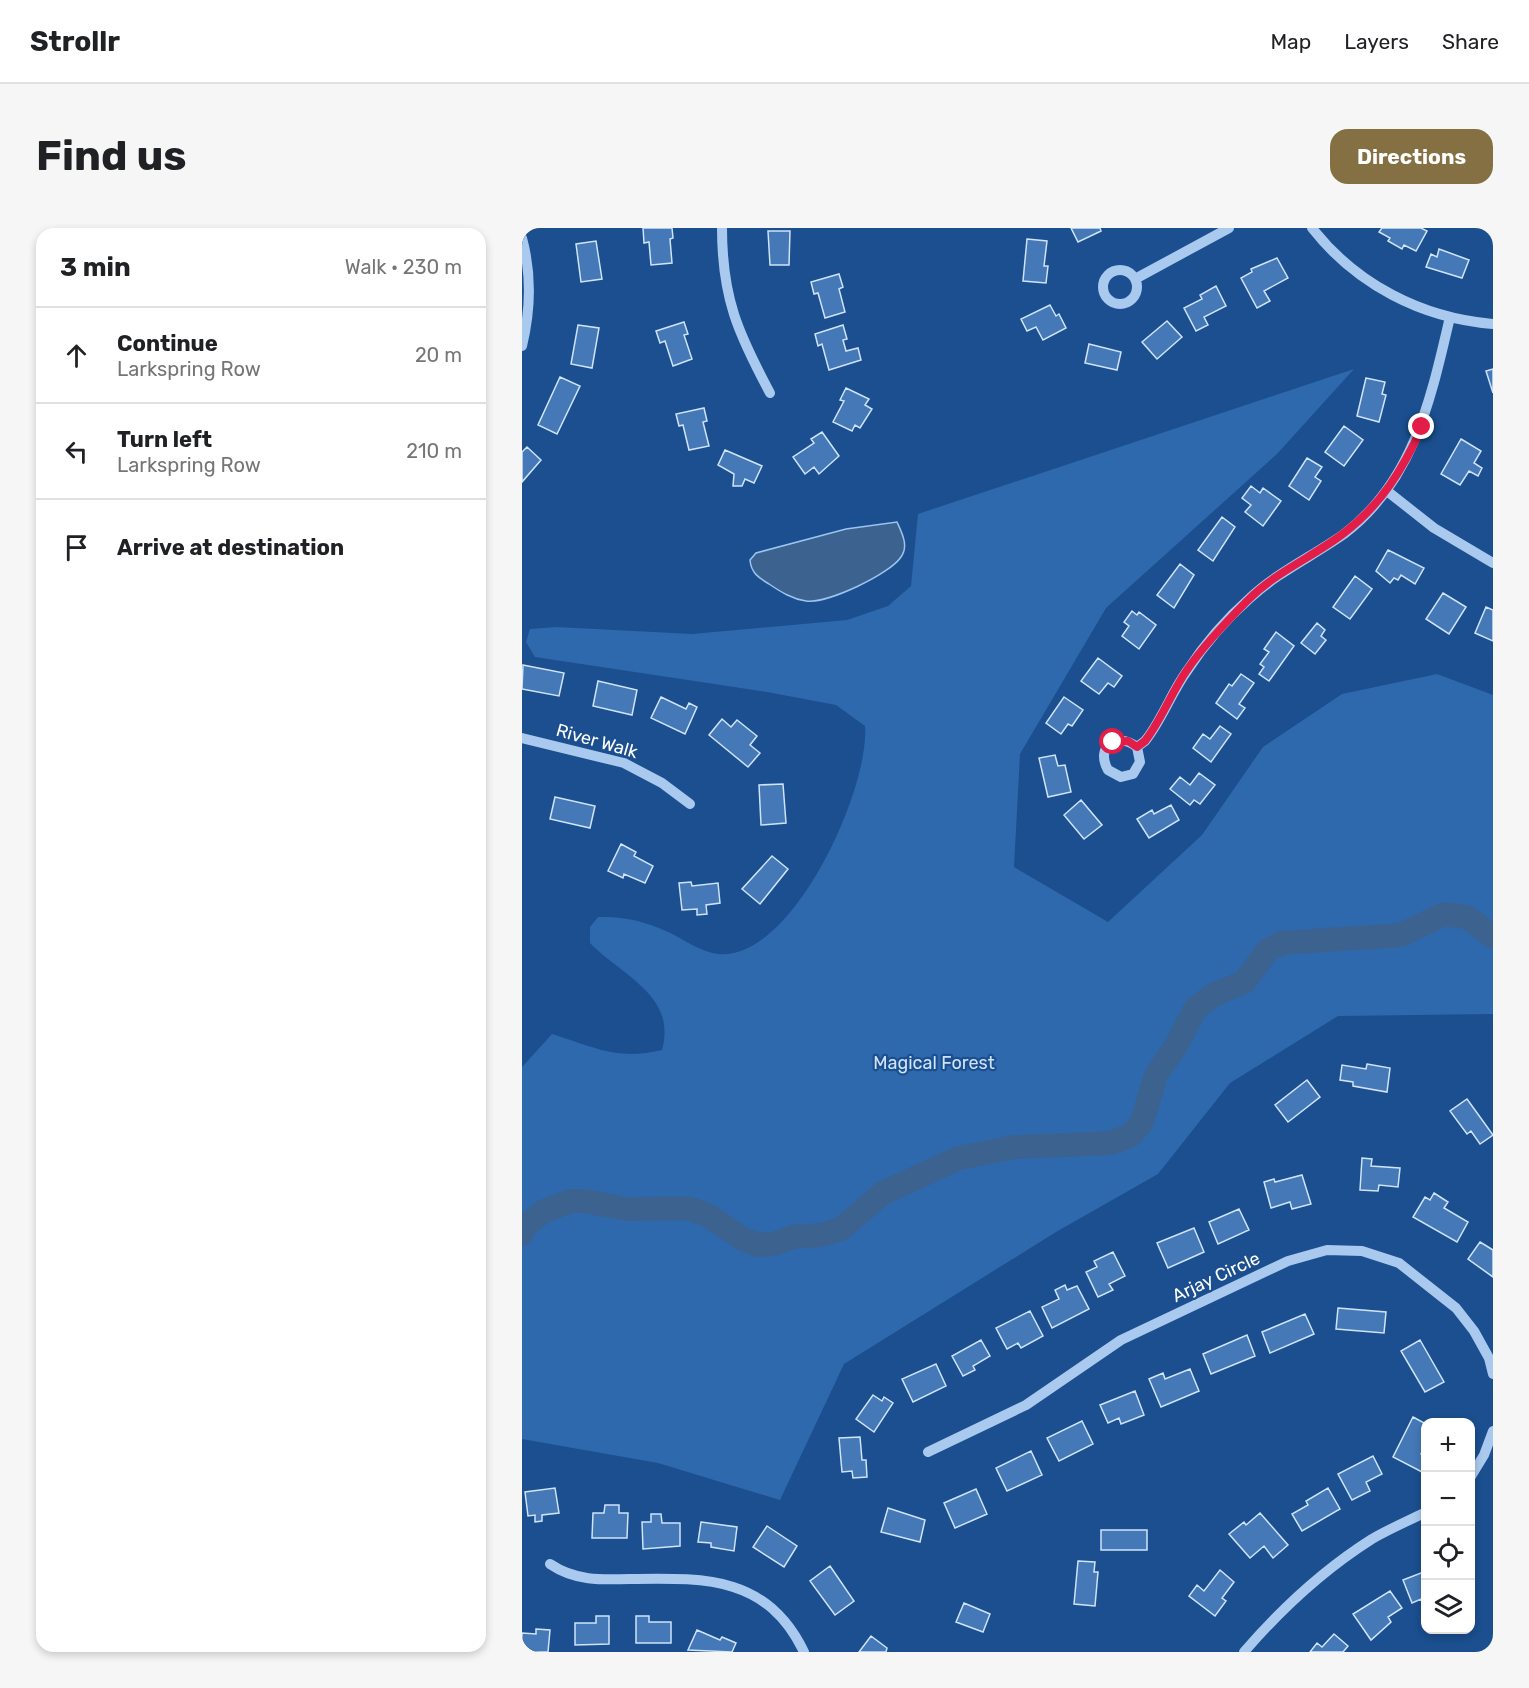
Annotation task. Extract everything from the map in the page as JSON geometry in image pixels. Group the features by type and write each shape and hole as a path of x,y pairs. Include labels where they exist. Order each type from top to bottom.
{"street":[{"path":"722,228 725,287 733,315 740,334 770,393"},
{"path":"1135,279 1228,228"},
{"path":"1312,228 1359,276 1410,304 1450,318 1493,324"},
{"path":"522,238 531,290 522,346"},
{"path":"1137,747 1154,729 1186,671 1205,645 1250,598 1281,573 1343,534 1388,491 1422,427 1450,318"},
{"path":"1388,491 1434,528 1493,563"},
{"name":"River Walk","path":"522,738 624,764 662,783 690,804"},
{"name":"Arjay Circle","path":"928,1452 1026,1405 1121,1340 1288,1261 1327,1250 1362,1251 1400,1263 1456,1308 1490,1358 1493,1374"},
{"path":"1474,1472 1484,1455 1493,1431"},
{"path":"1244,1652 1275,1616 1344,1558 1375,1538 1421,1514"},
{"path":"550,1564 562,1573 600,1580 702,1578 725,1583 749,1593 769,1606 784,1622 804,1652"}],"green space":[{"name":"Magical Forest","path":"1354,369 1277,454 1106,608 1020,754 1014,867 1108,922 1202,835 1263,747 1342,694 1437,674 1493,695 1493,1014 1338,1016 1230,1083 1158,1174 1056,1232 844,1364 780,1500 658,1463 522,1439 522,1067 552,1034 594,1048 619,1053 632,1054 662,1050 665,1031 662,1015 654,1001 644,988 590,943 590,927 598,917 634,920 659,928 699,948 718,954 746,949 773,931 798,902 821,867 840,828 855,789 863,754 865,726 836,705 767,692 535,657 526,642 530,629 556,627 692,634 847,620 888,606 911,586 918,514"}],"shaded area":[{"path":"897,522 905,544 901,557 895,564 857,587 828,598 806,601 791,597 759,577 751,565 750,560 756,553 846,529"}],"building":[{"path":"643,228 672,228 673,238 670,239 672,263 651,265 649,242 644,243"},
{"path":"1071,228 1100,228 1101,231 1078,242"},
{"path":"1382,228 1421,228 1427,231 1416,251 1404,245 1402,249 1388,241 1390,238 1379,232"},
{"path":"768,231 790,231 789,265 770,265"},
{"path":"1027,239 1047,241 1044,266 1048,266 1046,283 1023,281"},
{"path":"596,241 602,279 581,282 576,244"},
{"path":"1439,249 1469,260 1462,278 1426,267 1431,254 1437,257"},
{"path":"1277,258 1288,278 1264,291 1270,301 1257,308 1241,278 1252,272 1251,269"},
{"path":"839,274 843,287 839,289 845,312 825,318 818,293 814,294 811,282"},
{"path":"1216,286 1226,306 1204,317 1208,325 1196,331 1184,308 1202,299 1200,295"},
{"path":"1050,305 1056,316 1059,314 1066,328 1043,340 1036,327 1027,331 1021,319"},
{"path":"1167,321 1182,337 1157,359 1142,342"},
{"path":"684,322 688,334 684,335 692,359 673,366 665,341 660,343 656,331"},
{"path":"578,325 599,328 592,368 571,364"},
{"path":"843,325 847,339 843,340 846,351 858,348 861,360 829,370 822,344 818,346 815,334"},
{"path":"1089,344 1121,352 1117,370 1085,363"},
{"path":"1493,369 1493,393 1486,371"},
{"path":"560,377 580,386 557,434 538,425"},
{"path":"1366,378 1385,382 1382,394 1386,395 1379,422 1357,416"},
{"path":"846,388 869,399 865,405 872,409 860,428 855,425 852,431 833,422 844,401 840,400"},
{"path":"704,408 707,421 703,422 709,446 689,450 683,425 679,426 676,414"},
{"path":"1344,426 1363,440 1344,466 1325,452"},
{"path":"822,432 839,456 819,474 814,467 805,474 793,457 814,443 811,439"},
{"path":"1461,439 1481,451 1474,463 1482,468 1478,476 1469,471 1460,485 1441,474"},
{"path":"527,447 541,460 522,482 522,452"},
{"path":"725,450 762,466 754,483 745,479 742,486 733,486 734,474 718,465"},
{"path":"1307,458 1322,467 1315,477 1321,481 1309,500 1289,486"},
{"path":"1251,486 1260,493 1263,488 1281,501 1263,526 1245,512 1251,505 1242,498"},
{"path":"1222,517 1235,527 1213,561 1198,550"},
{"path":"1388,550 1424,568 1415,584 1401,575 1398,580 1394,578 1390,583 1376,571"},
{"path":"1180,564 1194,575 1174,608 1157,595"},
{"path":"1355,576 1372,589 1350,619 1333,607"},
{"path":"1443,593 1466,607 1449,634 1426,619"},
{"path":"1486,607 1493,610 1493,641 1475,633"},
{"path":"1132,611 1137,615 1139,612 1156,625 1139,649 1122,636 1129,626 1124,622"},
{"path":"1317,623 1325,630 1321,636 1326,640 1315,654 1301,643"},
{"path":"1276,632 1294,646 1269,681 1259,674 1264,667 1260,664 1269,652 1264,649"},
{"path":"1098,658 1122,676 1114,687 1108,683 1099,694 1081,681"},
{"path":"523,665 564,673 559,696 522,689"},
{"path":"1241,674 1254,683 1239,704 1245,708 1237,719 1216,703 1229,684 1232,686"},
{"path":"598,681 637,690 632,715 593,706"},
{"path":"661,697 686,709 689,703 697,707 685,734 651,718"},
{"path":"1064,697 1083,710 1072,726 1068,724 1061,734 1046,723"},
{"path":"722,719 731,727 737,720 757,736 750,745 760,753 748,767 709,735"},
{"path":"1220,726 1231,734 1211,762 1193,748 1203,734 1210,739"},
{"path":"1055,755 1058,766 1065,765 1071,792 1048,797 1039,758"},
{"path":"1199,773 1215,785 1200,804 1194,800 1190,805 1170,789 1180,777 1190,785"},
{"path":"783,784 786,823 761,825 759,785"},
{"path":"555,797 595,806 590,828 550,819"},
{"path":"1081,800 1102,825 1084,839 1064,815"},
{"path":"1171,805 1179,820 1149,838 1137,819 1152,810 1154,814"},
{"path":"621,844 636,852 634,856 653,866 645,883 624,874 623,878 608,871"},
{"path":"772,856 788,869 760,904 742,889"},
{"path":"691,882 692,886 718,883 720,903 706,905 707,914 697,915 697,909 682,910 679,883"},
{"path":"1367,1064 1390,1068 1387,1092 1353,1086 1353,1082 1340,1080 1342,1065 1366,1069"},
{"path":"1307,1080 1320,1097 1288,1122 1275,1105"},
{"path":"1467,1099 1493,1135 1480,1144 1471,1131 1467,1134 1450,1111"},
{"path":"1362,1158 1372,1159 1371,1166 1400,1168 1398,1187 1379,1185 1378,1191 1360,1190"},
{"path":"1302,1175 1311,1204 1292,1209 1290,1202 1271,1208 1264,1182 1274,1179 1275,1182"},
{"path":"1434,1193 1448,1202 1444,1208 1468,1222 1457,1242 1413,1217 1425,1197 1430,1200"},
{"path":"1239,1209 1249,1230 1218,1244 1209,1222"},
{"path":"1194,1228 1204,1252 1168,1268 1157,1243"},
{"path":"1480,1242 1493,1250 1493,1277 1468,1259"},
{"path":"1113,1252 1125,1276 1109,1284 1113,1290 1098,1297 1086,1272 1097,1267 1094,1261"},
{"path":"1065,1285 1067,1290 1077,1286 1089,1309 1052,1328 1042,1307 1059,1299 1055,1290"},
{"path":"1338,1308 1386,1312 1384,1333 1336,1329"},
{"path":"1030,1311 1043,1336 1021,1348 1018,1343 1007,1349 996,1328"},
{"path":"1305,1314 1314,1334 1270,1353 1262,1332"},
{"path":"1247,1335 1255,1356 1211,1374 1203,1354"},
{"path":"981,1340 990,1356 973,1366 975,1370 963,1376 952,1356"},
{"path":"1420,1340 1444,1382 1425,1392 1401,1351"},
{"path":"936,1364 946,1386 913,1402 902,1379"},
{"path":"1190,1369 1199,1391 1161,1407 1149,1379 1163,1373 1165,1379"},
{"path":"1135,1391 1144,1415 1121,1424 1119,1418 1108,1423 1100,1405"},
{"path":"873,1395 882,1401 884,1397 893,1403 874,1432 856,1419"},
{"path":"1413,1417 1421,1421 1421,1471 1393,1457"},
{"path":"1082,1421 1093,1444 1059,1461 1047,1438"},
{"path":"860,1437 862,1460 866,1460 867,1477 853,1478 852,1471 842,1472 839,1438"},
{"path":"1031,1451 1042,1475 1007,1491 996,1468"},
{"path":"1373,1456 1382,1474 1366,1482 1370,1491 1352,1500 1338,1474"},
{"path":"555,1488 559,1513 542,1515 542,1521 535,1522 535,1515 528,1516 525,1492"},
{"path":"1328,1488 1340,1509 1302,1531 1292,1514 1308,1505 1306,1501"},
{"path":"976,1489 987,1514 955,1528 944,1503"},
{"path":"605,1505 619,1505 619,1513 628,1513 627,1538 592,1538 593,1513 604,1513"},
{"path":"888,1508 925,1520 920,1542 881,1532"},
{"path":"1260,1513 1288,1545 1273,1558 1264,1546 1250,1558 1229,1534 1244,1522 1246,1525"},
{"path":"651,1514 661,1514 662,1523 680,1523 680,1546 643,1549 642,1522 651,1522"},
{"path":"701,1522 737,1527 734,1551 711,1547 711,1543 698,1542"},
{"path":"767,1526 797,1546 784,1567 753,1547"},
{"path":"1101,1530 1147,1530 1147,1550 1101,1550"},
{"path":"1078,1561 1095,1562 1094,1572 1098,1572 1095,1606 1074,1604"},
{"path":"830,1566 854,1601 835,1615 810,1581"},
{"path":"1220,1570 1234,1582 1222,1598 1226,1601 1215,1616 1189,1596 1197,1585 1204,1591"},
{"path":"1421,1573 1421,1599 1412,1603 1403,1580"},
{"path":"1390,1591 1402,1608 1388,1617 1391,1622 1371,1640 1353,1614"},
{"path":"964,1603 990,1614 983,1632 956,1622"},
{"path":"596,1616 609,1616 609,1644 575,1645 575,1623 596,1623"},
{"path":"636,1616 649,1616 649,1622 671,1622 671,1643 636,1643"},
{"path":"536,1629 550,1630 548,1652 522,1652 522,1633 536,1634"},
{"path":"697,1630 720,1640 722,1637 736,1643 732,1652 688,1650"},
{"path":"1334,1634 1348,1646 1343,1652 1310,1652 1317,1643 1322,1647"},
{"path":"871,1636 887,1648 886,1652 859,1652"}],"waterway":[{"path":"522,1234 524,1227 544,1211 571,1201 585,1201 626,1209 687,1208 706,1214 743,1239 758,1245 774,1244 793,1237 821,1235 841,1229 883,1193 959,1158 1014,1147 1111,1143 1131,1135 1142,1122 1156,1075 1176,1046 1195,1009 1213,995 1244,982 1268,950 1282,943 1401,935 1444,914 1467,917 1493,937"}],"route":[{"path":"1113,742 1128,741 1137,747 1145,741 1186,671 1205,645 1250,598 1281,573 1343,534 1365,516 1388,491 1422,427"}]}
